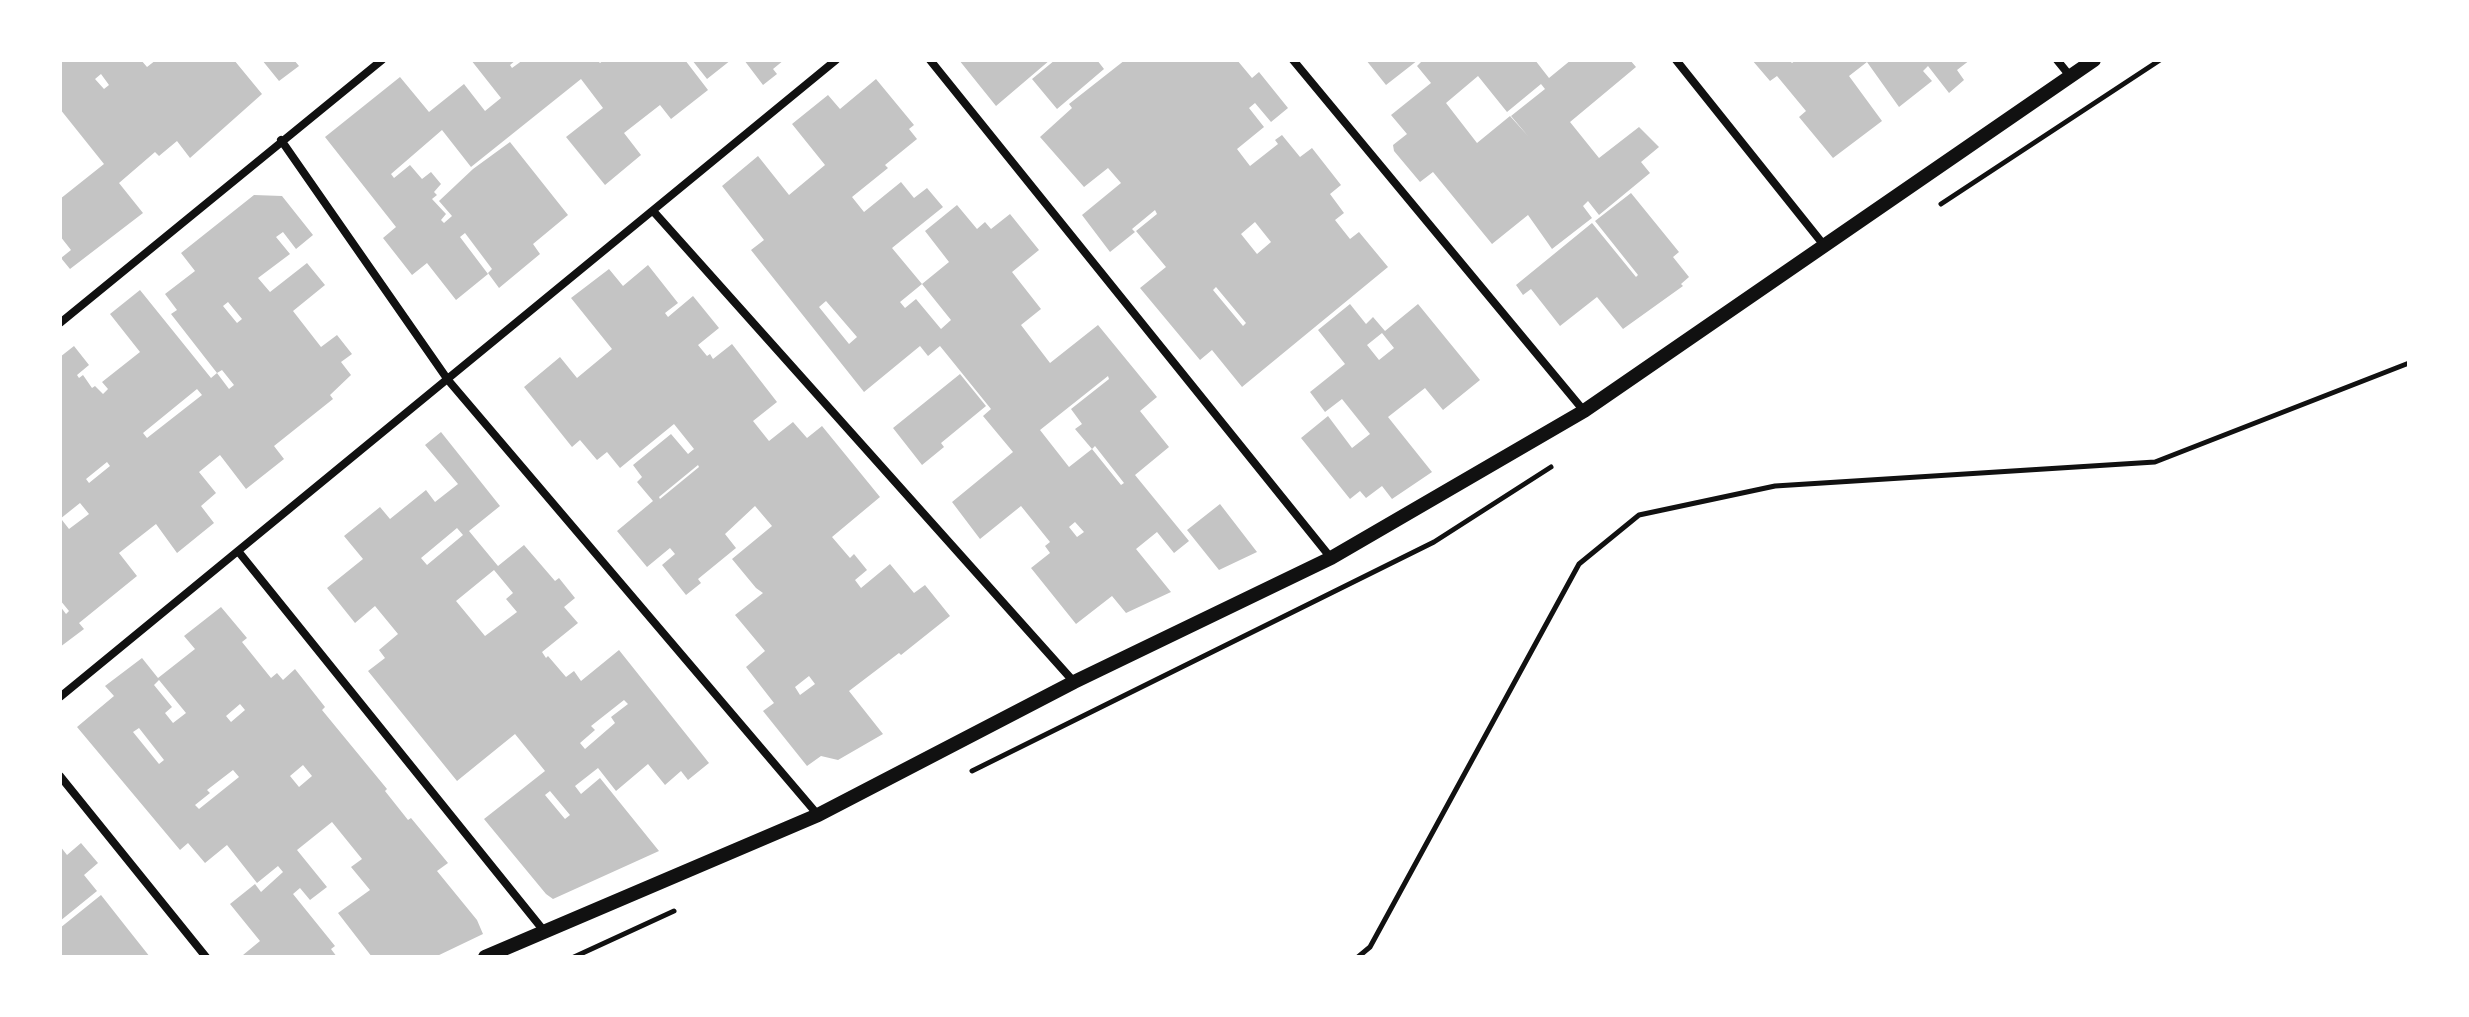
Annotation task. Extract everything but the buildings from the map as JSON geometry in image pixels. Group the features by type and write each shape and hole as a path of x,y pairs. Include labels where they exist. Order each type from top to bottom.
{"street":[{"path":"60,323 382,60"},
{"path":"60,697 836,60"},
{"path":"930,60 1331,558"},
{"path":"1293,60 1584,411"},
{"path":"1676,60 1823,244"},
{"path":"2057,60 2070,76"},
{"path":"485,957 818,815 1074,682 1331,558 1584,411 2094,60"},
{"path":"281,140 448,380 818,815"},
{"path":"654,212 1074,682"},
{"path":"238,551 544,931"},
{"path":"60,776 206,957"}],"path":[{"path":"1358,957 1370,947 1579,564 1639,515 1775,486 2155,462 2409,363"}]}
